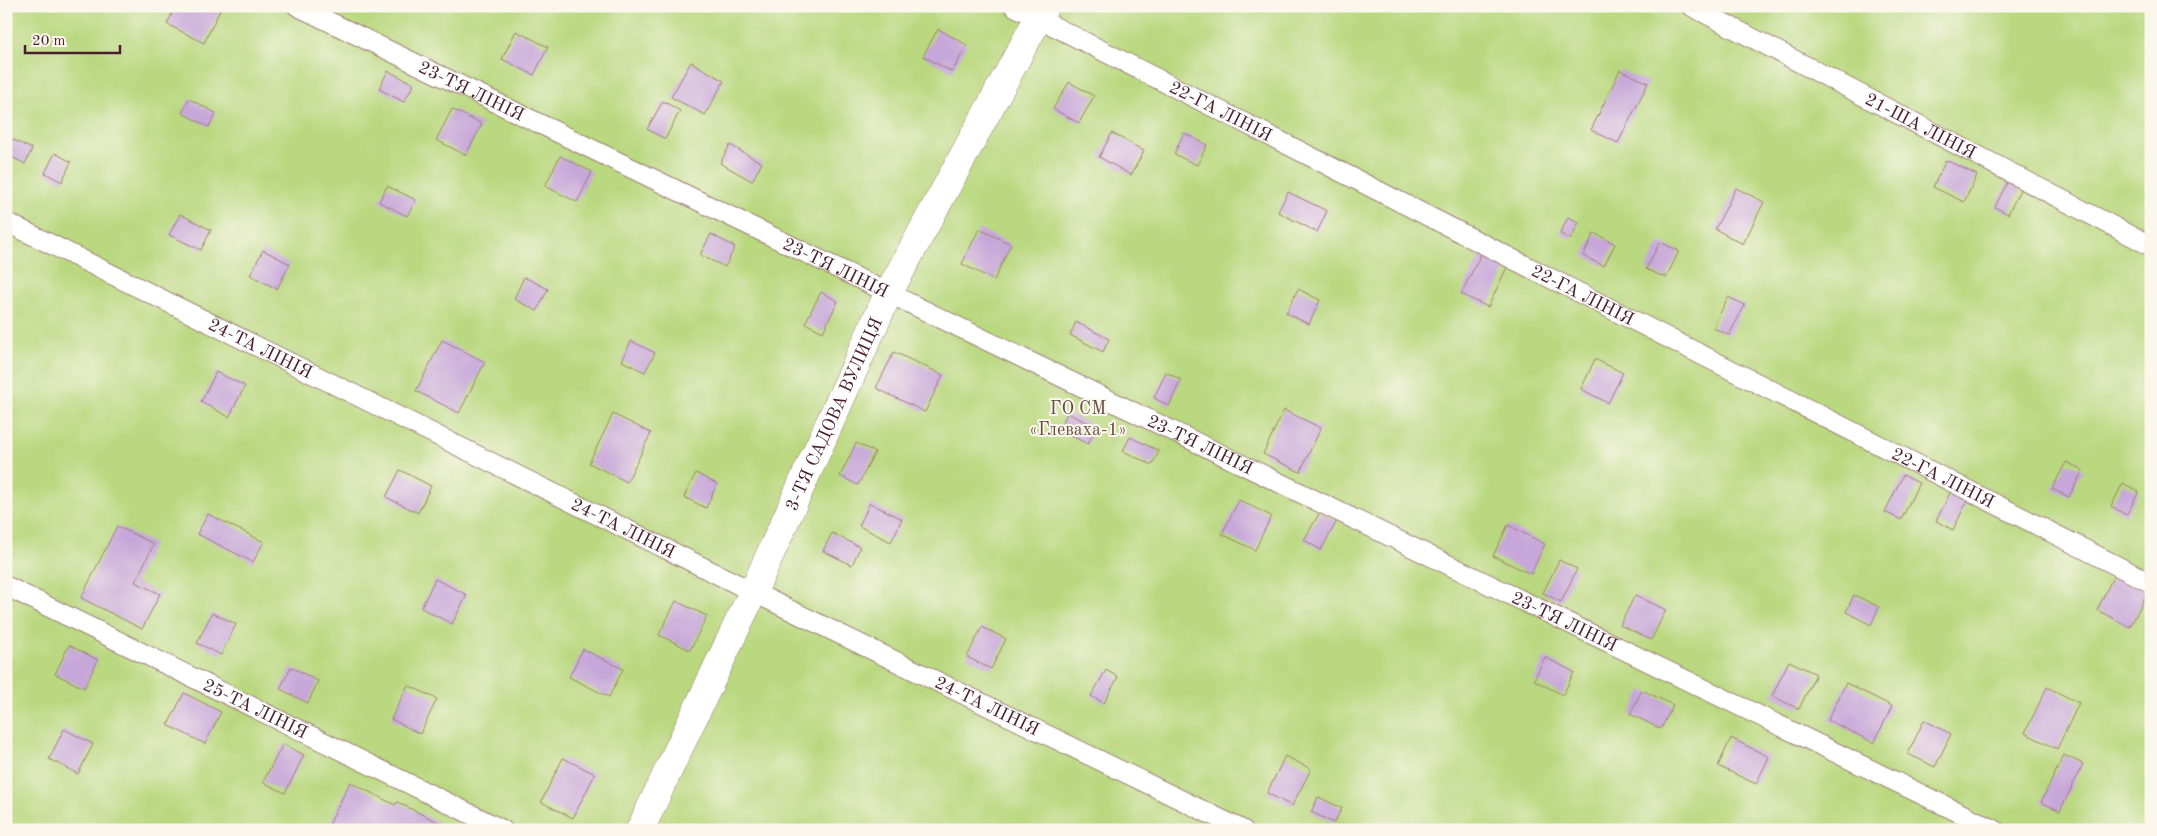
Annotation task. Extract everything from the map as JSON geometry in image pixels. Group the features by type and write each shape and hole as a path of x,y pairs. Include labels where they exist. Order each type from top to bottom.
{"street":[{"name":"3-ТЯ САДОВА ВУЛИЦЯ","path":"640,830 753,592 889,292 1042,12"}],"lane":[{"name":"23-ТЯ ЛІНІЯ","path":"297,6 1996,830"},
{"name":"22-ГА ЛІНІЯ","path":"1014,6 1042,12 2151,583"},
{"name":"21-ША ЛІНІЯ","path":"1691,6 2151,246"},
{"name":"24-ТА ЛІНІЯ","path":"6,222 753,592 1243,830"},
{"name":"25-ТА ЛІНІЯ","path":"6,586 503,830"}],"green space":[{"name":"ГО СМ «Глеваха-1»","path":"6,6 2151,6 2151,830 6,830"}],"building":[{"path":"176,6 222,6 204,43 167,24"},
{"path":"938,29 967,45 952,72 923,56"},
{"path":"516,31 548,47 534,75 502,59"},
{"path":"691,62 724,81 705,115 671,97"},
{"path":"1620,70 1648,83 1618,143 1591,130"},
{"path":"388,71 414,84 404,102 379,89"},
{"path":"1069,82 1094,96 1079,123 1053,109"},
{"path":"189,99 216,113 209,127 182,113"},
{"path":"663,101 680,111 665,139 647,129"},
{"path":"452,109 482,124 466,155 436,140"},
{"path":"1112,133 1144,151 1131,175 1099,157"},
{"path":"1184,133 1207,145 1197,165 1174,154"},
{"path":"6,136 32,149 25,164 6,154"},
{"path":"730,145 762,163 752,181 720,163"},
{"path":"55,153 71,162 62,182 45,173"},
{"path":"560,156 592,172 577,202 545,186"},
{"path":"1946,160 1977,175 1964,202 1933,187"},
{"path":"2008,181 2021,188 2008,214 1995,207"},
{"path":"387,186 416,200 407,216 379,202"},
{"path":"1736,188 1764,202 1743,244 1715,229"},
{"path":"1288,192 1327,211 1317,232 1278,212"},
{"path":"180,214 211,230 201,250 169,235"},
{"path":"1568,217 1579,222 1571,239 1560,234"},
{"path":"979,229 1011,244 994,280 962,264"},
{"path":"1594,233 1615,244 1604,266 1583,256"},
{"path":"711,234 735,247 725,267 700,255"},
{"path":"1660,242 1679,251 1666,278 1646,269"},
{"path":"263,250 290,264 277,289 250,275"},
{"path":"1483,250 1509,263 1488,307 1461,294"},
{"path":"524,277 548,289 537,311 514,299"},
{"path":"1298,289 1320,300 1309,324 1286,313"},
{"path":"821,292 838,301 823,332 805,323"},
{"path":"1728,297 1745,305 1729,335 1713,328"},
{"path":"1076,322 1109,339 1103,352 1070,335"},
{"path":"442,340 485,362 459,413 416,391"},
{"path":"631,341 655,353 645,372 622,361"},
{"path":"894,352 943,375 925,412 876,388"},
{"path":"1595,359 1623,373 1608,403 1581,389"},
{"path":"216,372 245,386 229,417 201,402"},
{"path":"1166,372 1181,380 1169,406 1154,398"},
{"path":"1284,410 1321,428 1300,472 1263,454"},
{"path":"1067,413 1096,427 1088,444 1059,430"},
{"path":"613,414 651,433 627,482 589,463"},
{"path":"1130,437 1159,451 1152,465 1123,451"},
{"path":"856,443 875,452 858,485 840,476"},
{"path":"2066,462 2083,470 2069,497 2052,489"},
{"path":"400,470 431,486 418,513 386,497"},
{"path":"696,473 717,484 706,508 684,497"},
{"path":"1903,475 1919,483 1901,520 1885,512"},
{"path":"2123,483 2139,492 2126,515 2111,506"},
{"path":"1951,491 1968,499 1953,530 1936,521"},
{"path":"1239,500 1271,516 1255,550 1222,534"},
{"path":"870,503 902,519 891,542 859,526"},
{"path":"1320,512 1337,521 1321,550 1304,540"},
{"path":"208,514 264,542 253,562 197,534"},
{"path":"1508,525 1545,544 1531,574 1493,556"},
{"path":"117,526 154,544 135,582 160,594 142,629 81,598"},
{"path":"832,533 860,547 852,565 823,551"},
{"path":"1559,560 1577,569 1561,602 1543,593"},
{"path":"2115,573 2149,589 2130,627 2097,610"},
{"path":"435,579 467,595 452,624 421,608"},
{"path":"1635,595 1666,610 1651,640 1620,625"},
{"path":"1854,595 1879,607 1871,625 1846,612"},
{"path":"676,601 707,616 690,650 659,635"},
{"path":"212,613 236,624 221,655 197,643"},
{"path":"982,627 1006,639 991,669 967,657"},
{"path":"69,645 98,660 84,688 55,674"},
{"path":"583,649 623,669 609,697 569,677"},
{"path":"1545,657 1574,672 1563,695 1534,680"},
{"path":"1789,661 1816,674 1799,709 1772,696"},
{"path":"291,667 318,681 308,703 280,689"},
{"path":"1106,670 1118,677 1104,703 1091,696"},
{"path":"1846,683 1892,706 1874,743 1828,720"},
{"path":"408,685 437,699 420,734 391,719"},
{"path":"2047,687 2079,703 2057,749 2025,733"},
{"path":"1642,690 1673,705 1661,729 1630,714"},
{"path":"184,693 221,712 205,744 168,725"},
{"path":"1924,720 1951,734 1935,767 1908,754"},
{"path":"64,729 93,744 78,774 49,759"},
{"path":"1731,738 1769,757 1756,784 1718,766"},
{"path":"283,744 304,755 285,793 263,782"},
{"path":"2064,755 2083,764 2060,811 2041,802"},
{"path":"1285,756 1311,769 1292,806 1267,793"},
{"path":"563,758 595,774 573,818 541,802"},
{"path":"350,782 395,805 397,802 450,828 337,830 329,825"},
{"path":"1318,797 1342,808 1334,823 1311,812"}]}
